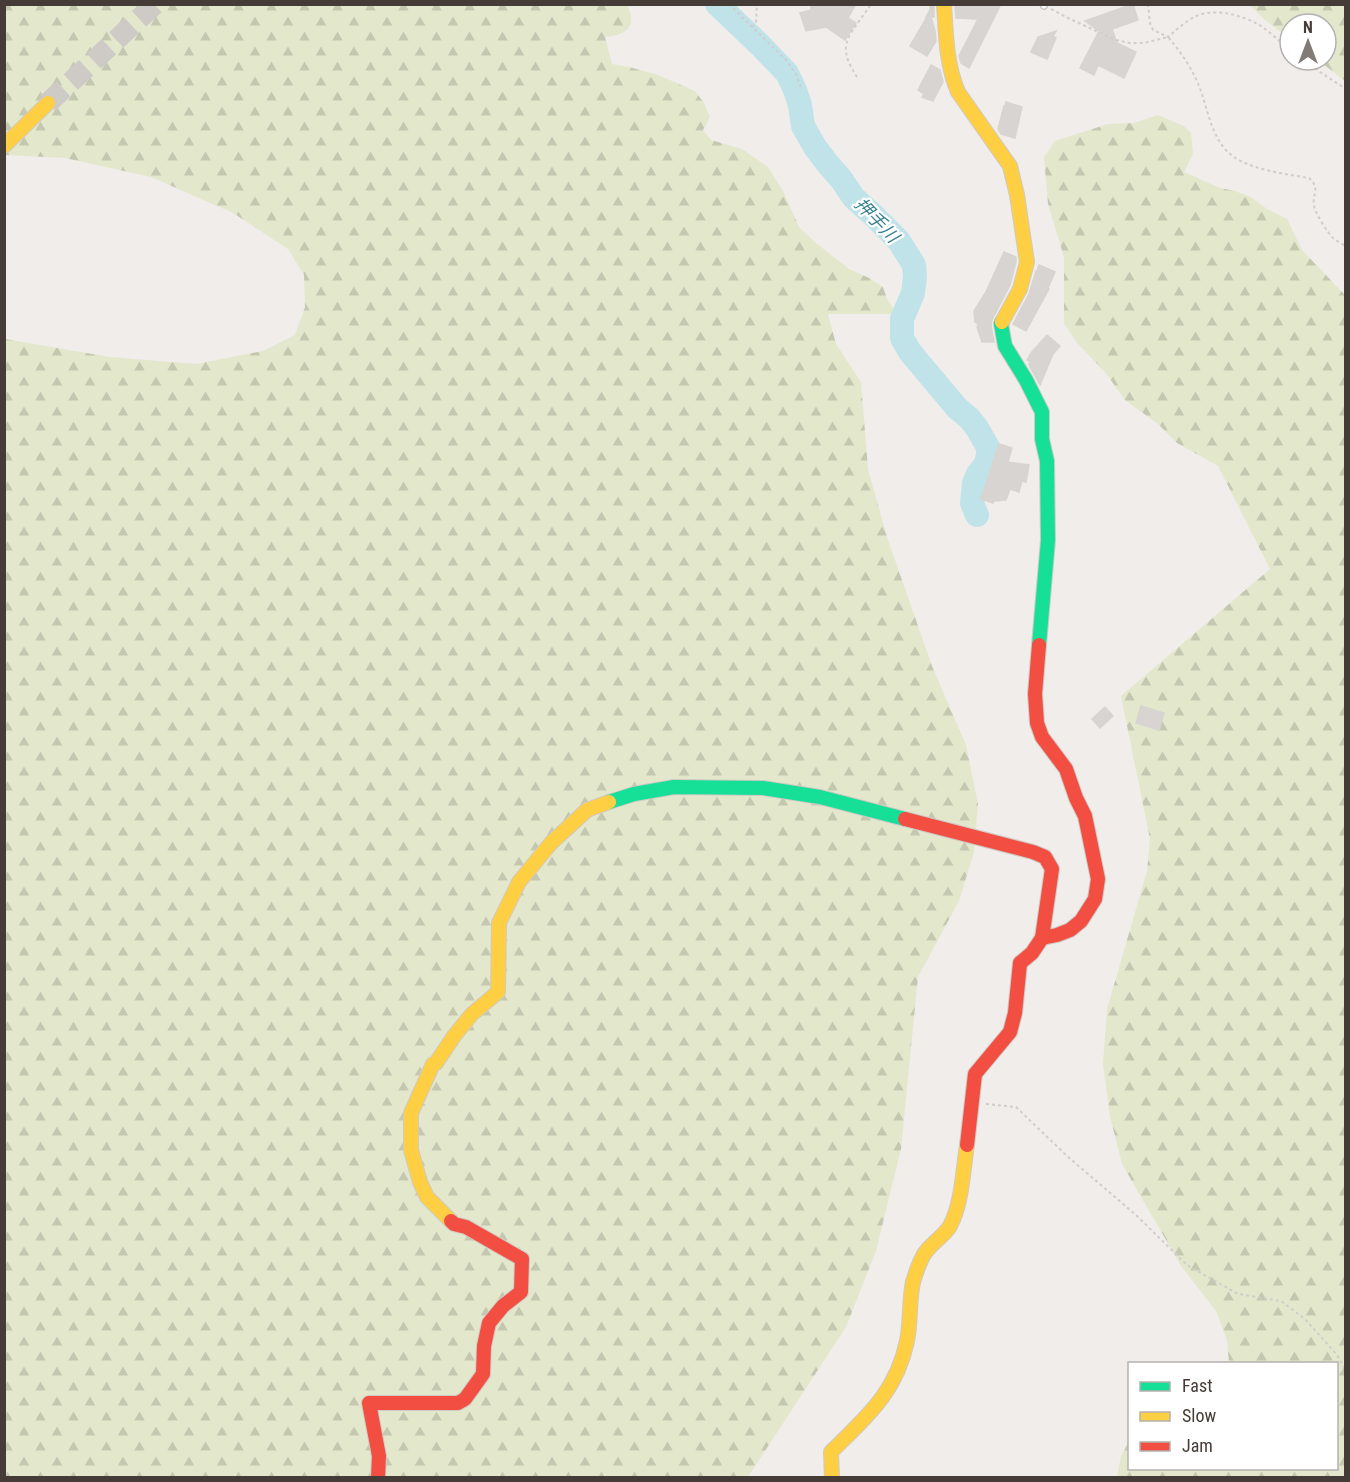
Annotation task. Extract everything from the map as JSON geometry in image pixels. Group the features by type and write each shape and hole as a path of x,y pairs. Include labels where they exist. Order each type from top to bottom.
{"main road":[{"path":"944,4 947,47 953,80 958,92 1010,166 1017,195 1027,262 1020,289 1001,324 1005,346 1042,412 1042,439 1047,462 1048,540 1035,711 1042,737 1066,769 1085,816 1098,879 1095,899 1081,921 1070,930 1042,938"},
{"path":"4,146 48,102"},
{"path":"378,1478 379,1456 369,1403 458,1403 465,1399 483,1374 484,1346 489,1323 503,1306 521,1292 522,1259 466,1227 454,1224 427,1197 411,1150 411,1113 433,1064 472,1014 498,992 499,923 519,882 551,843 587,810 634,794 674,787 764,789 820,797 1033,852 1045,857 1052,869 1042,938 1032,953 1020,963 1015,1013 1010,1032 975,1074 958,1205 951,1224 943,1236 931,1245 922,1257 913,1282 907,1339 892,1382 875,1408 831,1452 832,1478"}],"path":[{"path":"729,4 791,66 801,88"},
{"path":"752,27 756,23 757,4"},
{"path":"857,77 845,48 871,4"},
{"path":"1148,4 1153,30 1168,37 1197,81 1210,122 1220,142 1231,155 1241,161 1309,178 1314,182 1316,189 1313,207 1332,237 1346,246"},
{"path":"1045,5 1116,40 1130,43 1144,43 1168,37 1194,18 1218,12 1238,15 1261,27 1278,40"},
{"path":"1320,72 1346,89"},
{"path":"970,1103 1016,1107 1067,1156 1136,1215 1187,1265 1238,1294 1281,1301 1305,1319 1337,1355 1346,1371"}],"green space":[{"path":"5,5 627,5 631,19 628,28 619,34 605,37 612,64 658,75 695,91 710,117 703,130 711,140 742,149 768,167 783,191 799,227 849,269 883,287 887,299 897,314 828,314 836,344 861,382 868,469 887,537 932,666 966,745 978,804 974,852 959,901 918,977 901,1149 876,1251 846,1327 748,1477 5,1478 5,339 110,357 196,364 263,351 295,335 305,307 304,275 288,249 233,213 151,177 65,158 5,155"},
{"path":"1250,5 1345,5 1345,81 1333,72 1338,72 1338,12 1278,12 1278,30"},
{"path":"1158,115 1184,126 1191,133 1193,154 1184,172 1220,188 1251,197 1267,209 1287,219 1302,250 1345,295 1345,1477 1117,1477 1121,1456 1128,1441 1128,1470 1338,1470 1338,1362 1229,1362 1227,1340 1216,1311 1181,1266 1122,1164 1110,1116 1103,1064 1107,1009 1147,871 1150,839 1121,696 1270,569 1218,466 1177,443 1158,424 1125,400 1105,372 1077,343 1064,323 1064,257 1048,204 1044,157 1055,141 1108,124 1134,123"}],"building":[{"path":"816,4 856,4 848,18 856,23 845,40 826,27 806,31 800,13 811,10 811,6 816,6"},
{"path":"930,4 934,4 934,17 931,17 936,41 927,56 910,46 927,17"},
{"path":"955,4 1001,4 969,68 961,63 959,56 978,19 956,18"},
{"path":"1133,4 1138,20 1112,29 1117,43 1136,52 1124,78 1098,65 1094,75 1080,68 1099,31 1085,21"},
{"path":"1056,31 1053,36 1056,38 1047,59 1031,52 1038,37"},
{"path":"931,65 940,70 943,82 933,101 922,97 924,94 918,90"},
{"path":"1006,102 1022,107 1015,138 1001,134 998,129"},
{"path":"1004,252 1016,257 1016,262 1010,285 992,320 994,342 982,342 974,311 986,292"},
{"path":"1039,265 1055,272 1049,289 1026,331 1013,324 1029,294"},
{"path":"1047,335 1060,346 1053,354 1040,385 1029,365 1030,361 1027,360"},
{"path":"999,444 1012,448 1008,462 1029,465 1026,482 1022,481 1019,492 1010,489 1006,500 993,503 981,499"},
{"path":"1141,706 1164,713 1159,730 1136,723"},
{"path":"1105,707 1113,716 1100,728 1092,719"}],"waterway":[{"name":"押手川","path":"717,4 787,73 800,105 803,126 815,147 854,198 899,241 914,265 913,293 902,319 902,338 910,352 977,428 989,449 986,464 974,483 972,503 977,515"}],"tunnel":[{"path":"48,103 155,4"}],"traffic: fast":[{"path":"1002,322 1005,346 1042,412 1042,439 1047,461 1048,540 1039,645"},
{"path":"609,802 634,794 674,787 763,788 820,797 905,819"}],"traffic: slow":[{"path":"944,4 949,60 958,92 1010,166 1017,195 1027,262 1020,289 1002,322"},
{"path":"4,146 48,103"},
{"path":"451,1221 427,1197 420,1182 411,1150 411,1113 433,1064 472,1014 498,992 499,923 519,882 551,843 587,810 609,802"},
{"path":"832,1478 831,1452 868,1415 896,1375 907,1341 914,1279 924,1255 947,1231 954,1217 960,1197 967,1145"}],"traffic: jam":[{"path":"1039,645 1035,694 1037,723 1042,737 1066,769 1085,816 1098,879 1095,899 1081,921 1070,930 1042,938"},
{"path":"905,819 1033,852 1045,857 1052,869 1042,938 1032,953 1020,963 1015,1013 1010,1032 975,1074 967,1145"},
{"path":"378,1478 379,1456 369,1403 458,1403 465,1399 483,1374 484,1346 489,1323 503,1306 521,1292 522,1259 451,1221"}]}
